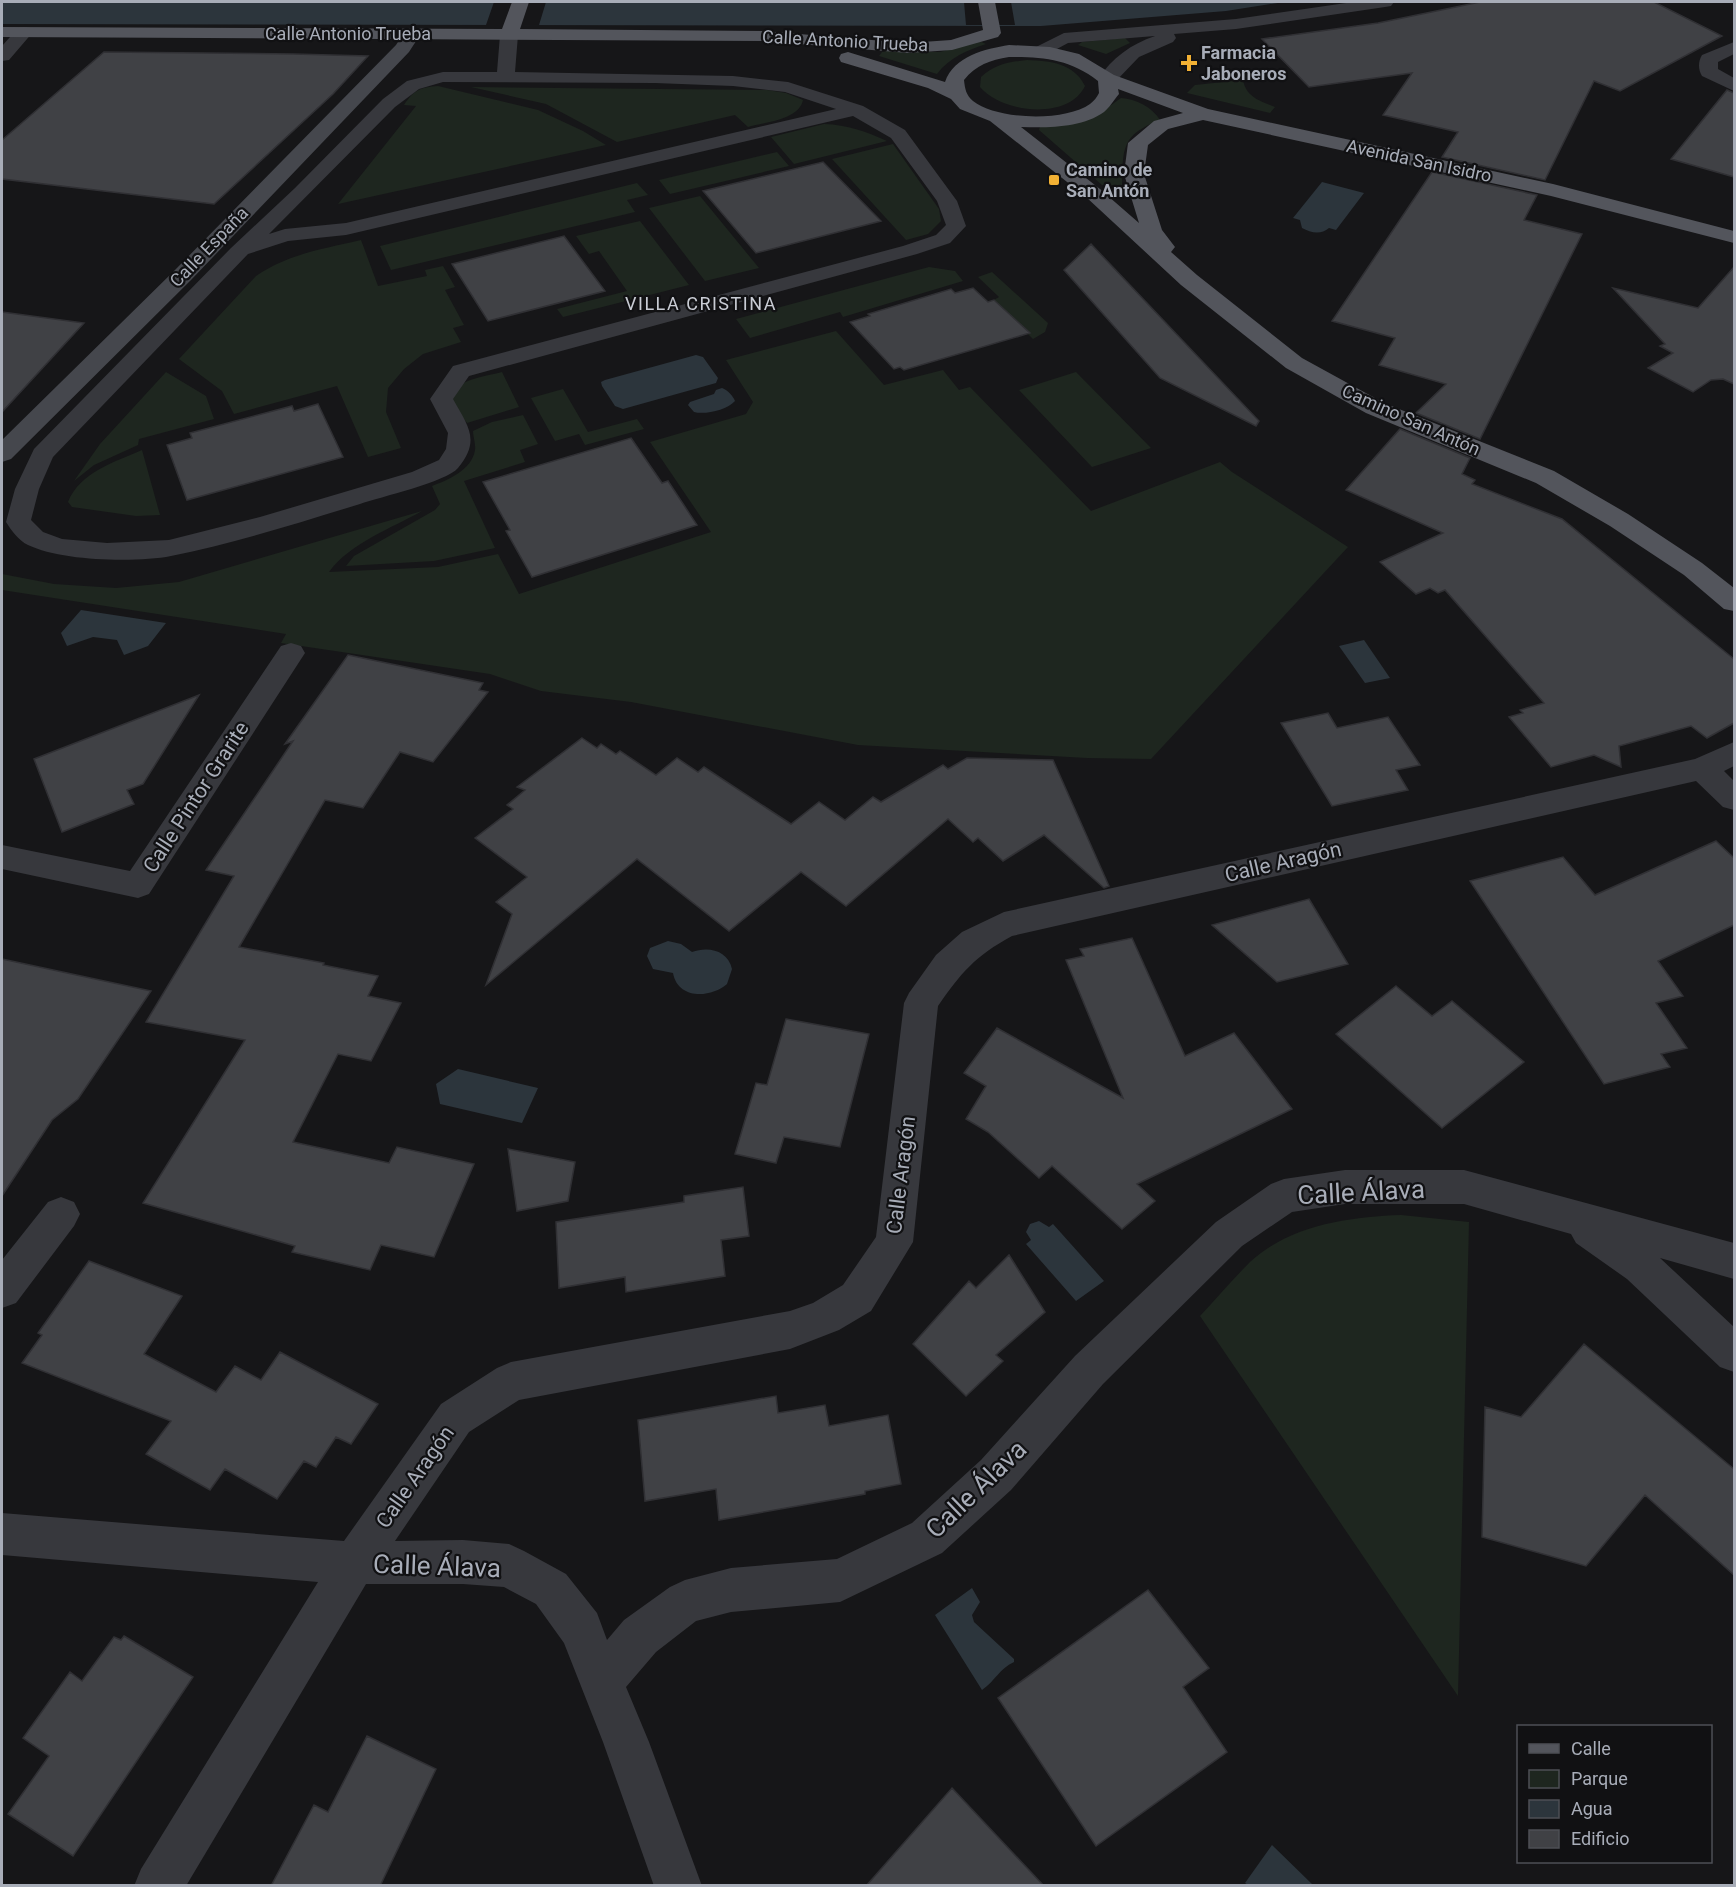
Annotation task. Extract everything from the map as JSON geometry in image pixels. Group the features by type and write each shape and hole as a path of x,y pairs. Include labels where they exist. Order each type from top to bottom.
{"main road":[{"path":"510,30 520,2"},
{"path":"987,2 991,29 1042,51"},
{"name":"Calle Antonio Trueba","path":"2,32 411,35 510,30 763,36 908,48 952,45 991,29"},
{"name":"Calle Antonio Trueba","path":"695,36 796,48 862,60 935,84 957,95 971,108 995,116"},
{"path":"957,95 954,80 965,65 991,54 1009,51 1042,51"},
{"name":"Avenida San Isidro","path":"1042,51 1069,56 1090,64 1107,79 1203,114 1553,190 1734,237"},
{"path":"995,116 1009,120 1042,122 1073,118 1097,108 1109,94 1107,79"},
{"path":"1189,280 1152,231 1134,174 1137,143 1161,125 1203,114"},
{"name":"Camino San Antón","path":"995,116 1093,193 1189,280 1294,363 1375,408 1545,477 1619,520 1693,569 1734,602"}],"street":[{"path":"1042,51 1064,38 1197,27 1344,10 1385,2"},
{"path":"1107,79 1129,54 1139,47 1197,27"},
{"path":"2,56 24,32"},
{"name":"Calle España","path":"2,454 191,266 403,48 411,35"},
{"path":"1734,47 1709,59 1709,72 1734,85"},
{"name":"Calle Pintor Grarite","path":"2,857 138,885 291,653"},
{"name":"Calle Aragón","path":"158,1886 354,1563 455,1418 511,1382 790,1330 825,1317 857,1298 894,1242 921,1002 948,964 974,941 1004,925 1702,769 1734,753"},
{"path":"1702,769 1734,799"},
{"name":"Calle Álava","path":"2,1534 354,1563 463,1562 509,1566 551,1589 581,1629 600,1682 640,1636 685,1602 731,1590 840,1580 927,1538 996,1475 1089,1370 1229,1234 1284,1196 1346,1187 1464,1187 1734,1261"},
{"path":"2,1290 61,1214"},
{"path":"1564,1215 1641,1266 1734,1353"},
{"path":"600,1682 626,1742 678,1886"}],"lane":[{"path":"506,76 510,30"},
{"path":"506,76 733,81 788,87 856,110 898,134 947,201 956,226 943,239 910,250 461,371 441,399 460,433 458,449 448,465 421,477 266,524 169,549 97,550 59,547 34,538 18,522 27,489 42,454 238,252 302,192 389,102 413,85 442,77 506,76"},
{"path":"238,252 285,235 357,227 856,110"},
{"path":"302,192 294,215 300,225 313,232"}],"green space":[{"path":"1125,38 1130,43 1106,54 1078,45 1082,42"},
{"path":"979,41 986,44 959,55 937,74 879,56 882,52 887,51 940,52"},
{"path":"1027,60 1044,61 1068,68 1075,72 1085,86 1077,97 1065,105 1050,109 1018,107 1003,103 980,87 981,77 997,66"},
{"path":"1243,80 1250,94 1275,107 1270,113 1187,93 1195,85"},
{"path":"438,86 538,110 583,131 606,145 338,204 416,106 404,105 411,96 426,87"},
{"path":"471,87 767,90 786,93 803,100 795,112 772,122 748,127 735,115 617,142 546,104"},
{"path":"1121,98 1143,104 1160,120 1131,137 1124,152 1122,186 1102,185 1039,130 1040,127 1100,113"},
{"path":"824,124 856,129 887,141 794,164 771,137"},
{"path":"893,144 939,209 941,221 928,234 906,240 832,159"},
{"path":"777,152 789,166 670,194 659,180"},
{"path":"637,183 648,195 627,200 635,212 391,270 380,246"},
{"path":"700,196 759,268 705,281 649,208"},
{"path":"640,221 689,285 563,317 557,309 627,291 599,251 589,254 576,236"},
{"path":"361,240 378,286 427,276 425,270 443,266 455,287 445,290 464,325 453,328 461,342 423,354 404,369 388,388 386,412 401,448 368,457 337,386 234,414 222,391 179,359 256,276 293,257"},
{"path":"929,267 955,271 963,281 843,317 840,312 750,338 736,319"},
{"path":"992,272 1048,323 1045,332 1033,339 994,300 999,297 978,277"},
{"path":"836,331 884,385 943,370 959,390 970,387 1091,511 1220,462 1348,547 1151,759 1087,758 858,745 631,702 541,691 490,674 281,643 286,634 2,590 2,574 54,584 116,588 179,582 422,511 360,544 329,572 438,567 498,554 519,594 711,532 650,442 746,414 753,402 726,360"},
{"path":"166,372 206,396 214,419 139,439 138,445 94,465 74,481 100,444"},
{"path":"502,372 519,407 467,423 453,404 454,390 468,381"},
{"path":"1076,372 1151,448 1092,467 1019,390"},
{"path":"563,389 588,432 637,419 644,429 585,445 579,434 555,441 531,398"},
{"path":"523,415 538,444 520,450 525,462 464,481 495,548 434,561 346,566 354,556 435,510 440,504 432,486 452,477 469,463 475,450 473,431 492,422"},
{"path":"142,450 160,515 136,516 72,507 68,502 81,483 99,469"},
{"path":"1401,1215 1469,1222 1458,1696 1200,1316 1250,1262 1283,1239 1321,1225 1361,1218"}],"water":[{"path":"2,2 1284,2 1226,11 1041,26 2,24"},
{"path":"1322,182 1364,193 1336,230 1329,228 1323,232 1312,232 1302,228 1300,220 1293,218"},
{"path":"696,355 703,357 718,378 716,383 623,409 615,406 602,386 601,382 605,380"},
{"path":"722,388 730,393 735,401 727,407 699,413 694,412 688,405 690,402 714,394 716,390"},
{"path":"81,610 166,623 148,646 124,655 117,640 93,637 67,646 61,633"},
{"path":"1364,640 1390,678 1365,683 1339,646"},
{"path":"668,941 681,944 692,952 704,949 722,954 732,969 727,984 713,992 696,994 681,988 673,973 653,969 647,956 650,948"},
{"path":"458,1069 538,1088 522,1123 440,1104 436,1084"},
{"path":"1039,1221 1049,1227 1053,1224 1104,1281 1076,1301 1026,1244 1031,1240 1026,1232 1030,1224"},
{"path":"972,1588 980,1602 972,1615 974,1622 1014,1659 1014,1662 982,1690 935,1615"},
{"path":"1272,1845 1313,1885 1248,1885 1245,1883"}],"pier":[{"path":"494,2 546,2 539,25 486,25"},
{"path":"964,2 1011,2 1015,25 966,25"}],"building":[{"path":"1480,2 1654,2 1722,36 1620,91 1594,81 1545,180 1442,157 1458,132 1383,115 1412,73 1309,87 1262,39 1378,23"},
{"path":"104,52 368,56 333,94 214,204 2,179 2,140"},
{"path":"1727,90 1734,93 1734,177 1671,159"},
{"path":"823,162 881,221 756,253 703,191"},
{"path":"1432,172 1537,195 1524,220 1582,234 1480,439 1416,413 1446,384 1379,365 1395,338 1332,321"},
{"path":"564,236 605,291 488,321 452,264"},
{"path":"1091,244 1259,421 1256,426 1160,378 1064,270"},
{"path":"1734,267 1734,384 1723,379 1711,380 1693,392 1648,368 1673,353 1660,346 1665,344 1613,288 1698,308"},
{"path":"973,288 988,302 994,300 1030,333 904,370 900,367 894,369 850,322 870,316 868,314 951,289 955,293"},
{"path":"2,312 84,323 2,412"},
{"path":"318,404 343,457 187,500 167,445 192,438 190,433 292,406 294,411"},
{"path":"1400,429 1470,458 1462,474 1475,480 1472,484 1562,519 1734,659 1734,723 1707,738 1691,726 1619,746 1621,767 1594,755 1551,767 1509,717 1523,713 1520,710 1544,703 1445,590 1438,593 1430,588 1416,594 1380,562 1443,533 1346,490"},
{"path":"631,438 662,483 668,481 697,525 532,577 506,531 510,530 483,482"},
{"path":"348,655 483,683 479,690 488,692 433,762 400,752 363,808 325,800 239,947 378,976 368,996 401,1003 371,1061 338,1054 293,1142 389,1163 397,1147 474,1164 434,1257 381,1245 370,1270 292,1252 295,1246 143,1203 245,1040 146,1022 234,876 206,870 293,741 285,744"},
{"path":"199,695 143,784 127,790 134,804 62,832 34,759"},
{"path":"1328,713 1337,728 1388,717 1420,765 1396,770 1408,790 1332,806 1281,723"},
{"path":"582,738 597,748 601,744 616,754 620,751 656,775 677,758 698,772 704,767 791,824 819,802 845,820 873,797 881,802 943,765 948,769 967,758 1053,760 1109,886 1104,888 1044,835 1003,861 978,838 973,842 948,819 846,906 801,872 729,931 637,859 486,985 512,914 496,902 527,877 475,838 513,809 507,805 525,790 517,787"},
{"path":"1716,841 1734,858 1734,925 1658,961 1683,996 1656,1003 1687,1048 1661,1054 1670,1067 1604,1084 1470,881 1563,857 1595,895"},
{"path":"1309,899 1348,964 1277,982 1212,925"},
{"path":"1132,938 1185,1056 1234,1033 1292,1109 1137,1184 1155,1201 1122,1229 1052,1166 1039,1178 988,1132 966,1119 986,1086 964,1073 997,1028 1123,1098 1066,960 1084,956 1080,949"},
{"path":"2,959 151,991 78,1099 52,1120 2,1196"},
{"path":"1396,986 1432,1016 1452,1001 1524,1062 1442,1128 1336,1034"},
{"path":"786,1019 869,1034 840,1147 784,1137 776,1163 735,1154 756,1083 767,1085"},
{"path":"508,1149 575,1162 568,1201 517,1211"},
{"path":"743,1187 749,1236 721,1240 725,1276 626,1292 625,1277 559,1288 556,1222 684,1202 684,1196"},
{"path":"1009,1255 1045,1312 996,1355 1003,1361 966,1396 913,1344 969,1281 976,1288"},
{"path":"89,1261 182,1296 144,1354 216,1392 235,1366 261,1380 280,1352 378,1404 351,1444 336,1437 316,1467 304,1461 277,1499 225,1469 210,1490 146,1454 171,1421 22,1363 42,1335 38,1333"},
{"path":"1584,1344 1734,1469 1734,1575 1645,1495 1586,1566 1482,1537 1485,1407 1521,1417"},
{"path":"776,1396 778,1413 825,1405 829,1426 888,1415 901,1484 865,1491 865,1494 719,1520 716,1489 645,1501 638,1420"},
{"path":"1148,1590 1209,1668 1183,1687 1227,1752 1096,1846 998,1698"},
{"path":"124,1636 193,1677 73,1856 8,1814 49,1756 23,1738 70,1672 82,1681 114,1637 121,1640"},
{"path":"367,1736 436,1769 380,1886 271,1886 314,1805 328,1812"},
{"path":"952,1788 1044,1886 866,1886"}],"place":[{"name":"Farmacia Jaboneros","path":"1189,63"},
{"name":"Camino de San Antón","path":"1054,180"}],"district":[{"name":"VILLA CRISTINA","path":"701,304"}]}
